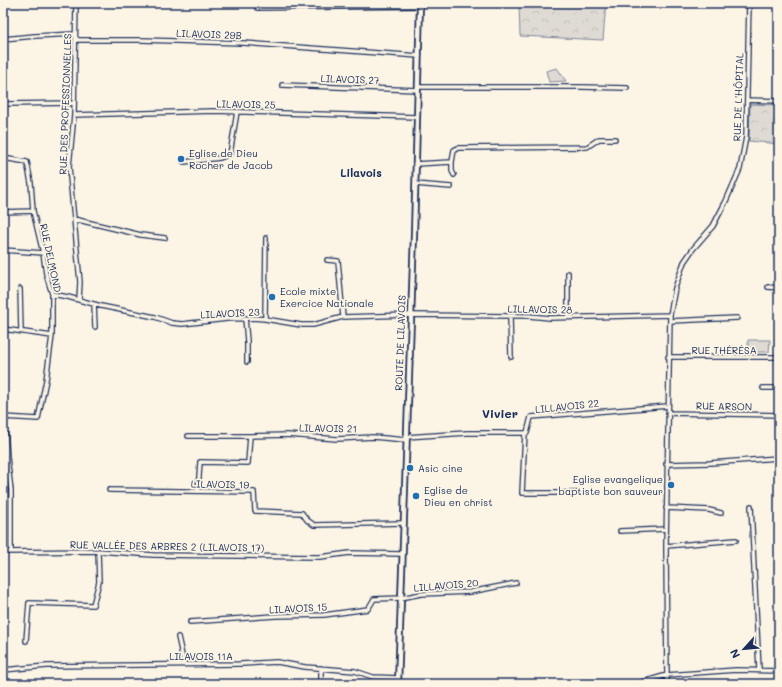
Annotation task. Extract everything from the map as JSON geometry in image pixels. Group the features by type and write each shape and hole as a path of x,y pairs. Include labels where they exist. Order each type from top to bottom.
{"main road":[{"name":"ROUTE DE LILAVOIS","path":"398,684 420,4"}],"street":[{"name":"RUE DES PROFESSIONNELLES","path":"76,3 74,115 69,167 80,282 79,300"},
{"name":"RUE DE L'HÔPITAL","path":"667,684 666,464 670,315 675,288 684,262 713,226 740,169 746,137 749,3"},
{"path":"258,8 420,4"},
{"name":"LILAVOIS 29B","path":"3,39 75,34 78,40 243,43 419,56"},
{"name":"LILAVOIS 27","path":"282,84 418,88 627,88"},
{"path":"747,100 779,100"},
{"path":"7,104 74,103"},
{"path":"184,162 220,158 230,154 237,112"},
{"name":"LILAVOIS 25","path":"74,115 237,112 417,117"},
{"path":"454,175 452,171 452,162 454,150 458,148 582,148 590,146 599,139 615,139"},
{"name":"RUE DELMOND","path":"3,158 27,162 31,183 33,211 43,252 46,274 52,294 52,336 46,380 38,419 4,417"},
{"path":"415,164 452,162"},
{"path":"414,184 451,187"},
{"path":"3,212 33,211"},
{"path":"74,219 141,235 165,238"},
{"path":"265,319 266,238"},
{"path":"3,250 43,252"},
{"path":"327,260 338,261 343,317"},
{"path":"568,273 568,317"},
{"path":"768,287 779,288"},
{"path":"20,289 21,331"},
{"name":"LILAVOIS 23","path":"52,294 155,317 172,323 182,324 245,318 265,319 301,325 313,325 343,317 410,315"},
{"path":"94,304 95,327"},
{"name":"LILLAVOIS 28","path":"410,315 529,316 550,318 670,315"},
{"path":"510,316 511,357"},
{"path":"245,318 247,362"},
{"path":"670,321 737,318"},
{"path":"3,329 52,336"},
{"name":"RUE THÉRÉSA","path":"668,357 779,357"},
{"path":"763,388 779,388"},
{"name":"LILLAVOIS 22","path":"525,433 527,433 531,417 668,406"},
{"name":"RUE ARSON","path":"668,413 779,415"},
{"path":"4,417 11,490 11,552"},
{"path":"406,439 467,433 525,433 522,493 577,493"},
{"name":"LILAVOIS 21","path":"188,436 288,435 337,439 373,437 406,439"},
{"path":"198,491 200,462 248,463 250,436"},
{"path":"666,464 710,463 779,458"},
{"name":"LILAVOIS 19","path":"109,490 254,492 255,511 302,513 307,520 314,525 404,523"},
{"path":"751,506 759,670"},
{"path":"666,508 709,510 721,513"},
{"path":"620,531 666,529"},
{"path":"666,546 736,540"},
{"path":"26,641 29,603 93,605 99,582 98,551"},
{"name":"RUE VALLÉE DES ARBRES 2 (LILAVOIS 17)","path":"3,552 98,551 153,555 320,557 350,553 402,554"},
{"name":"LILLAVOIS 20","path":"401,598 421,594 470,592 516,583"},
{"name":"LILAVOIS 15","path":"190,622 324,615 368,609 374,599 401,598"},
{"path":"178,637 184,664"},
{"name":"LILAVOIS 11A","path":"3,670 47,666 242,664 277,662 305,667 355,671 373,677 398,678"},
{"path":"321,668 321,684"},
{"path":"636,684 667,675 736,670 779,671"}],"green space":[{"path":"519,3 606,3 603,40 520,36"},
{"path":"557,68 566,81 549,82 546,71"},
{"path":"750,104 779,105 779,144 749,141"},
{"path":"748,340 770,340 769,352 748,352"}],"place":[{"name":"Eglise de Dieu Rocher de Jacob","path":"181,159"},
{"name":"Ecole mixte Exercice Nationale","path":"272,297"},
{"name":"Asic cine","path":"410,468"},
{"name":"Eglise evangelique baptiste bon sauveur","path":"671,485"},
{"name":"Eglise de Dieu en christ","path":"416,496"}],"district":[{"name":"Lilavois","path":"361,173"},
{"name":"Vivier","path":"500,414"}]}
